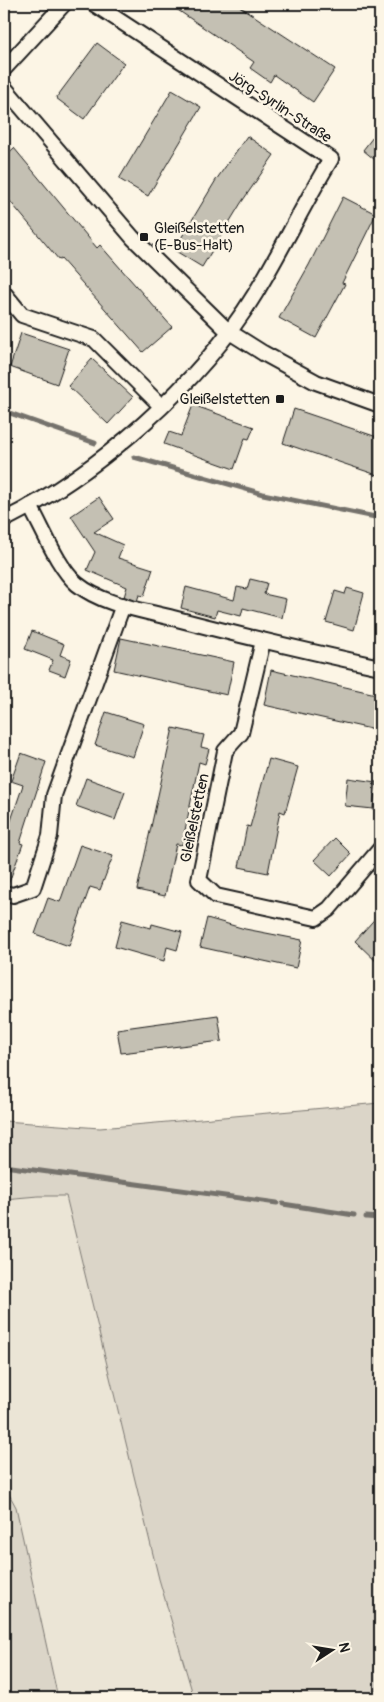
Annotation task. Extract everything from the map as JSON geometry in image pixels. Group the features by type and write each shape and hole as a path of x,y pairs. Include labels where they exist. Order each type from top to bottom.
{"street":[{"path":"4,68 64,4"},
{"name":"Jörg-Syrlin-Straße","path":"94,4 332,159 296,218 255,294 228,331"},
{"path":"4,87 133,238 228,331 262,353 316,382 380,405"},
{"path":"4,293 22,315 94,339 161,406"},
{"path":"4,520 30,506 118,445 205,362 228,331"},
{"path":"30,506 63,566 76,583 91,594 123,605 263,641 380,667"},
{"path":"4,893 13,895 33,888 50,836 54,795 123,605"},
{"name":"Gleißelstetten","path":"263,641 241,733 225,751 199,880 216,896 316,918 329,909 380,849"}],"shaded area":[{"path":"380,1103 380,1698 194,1698 159,1579 66,1196 4,1199 4,1121 100,1128"},
{"path":"66,1196 159,1579 194,1698 58,1698 16,1507 4,1485 4,1199"},
{"path":"4,1485 16,1507 58,1698 4,1698"}],"building":[{"path":"169,4 236,4 335,69 313,102 274,75 270,82 250,68 254,62"},
{"path":"97,43 124,63 84,119 56,98"},
{"path":"172,90 201,107 148,196 119,179"},
{"path":"380,128 380,164 363,150"},
{"path":"247,136 274,155 241,203 202,267 174,250 216,180"},
{"path":"14,148 97,248 100,245 172,327 143,352 61,259 59,260 4,194 4,157"},
{"path":"343,197 376,214 342,283 345,284 316,338 279,318 309,265"},
{"path":"21,333 69,349 57,384 10,367"},
{"path":"92,359 133,397 108,424 68,386"},
{"path":"193,405 254,427 249,439 245,438 234,469 164,444 169,432 181,436"},
{"path":"294,409 380,438 380,476 283,443"},
{"path":"99,497 114,519 94,532 123,545 118,558 153,569 144,596 139,595 137,601 124,597 127,587 87,570 95,552 71,516"},
{"path":"250,579 267,583 264,594 286,599 282,618 243,608 241,616 217,610 215,617 181,608 186,587 234,600 237,587 247,589"},
{"path":"347,588 364,593 354,630 326,622 335,591 345,594"},
{"path":"32,631 64,644 60,655 71,659 65,676 49,670 53,660 25,649"},
{"path":"121,638 234,662 227,695 114,670"},
{"path":"271,670 380,695 380,731 264,705"},
{"path":"106,712 144,724 133,757 95,745"},
{"path":"173,728 204,735 201,747 209,749 205,764 199,762 182,845 176,844 165,896 137,890"},
{"path":"21,753 46,762 20,843 23,844 8,885 4,884 4,841 23,785 11,781"},
{"path":"269,759 298,767 285,813 280,811 268,873 239,867 247,826 250,827"},
{"path":"86,778 125,792 115,820 76,806"},
{"path":"348,778 376,782 373,809 345,806"},
{"path":"335,838 351,854 331,876 314,860"},
{"path":"80,845 113,856 100,890 90,887 69,946 35,934 48,898 60,902"},
{"path":"380,913 380,965 355,941"},
{"path":"207,918 245,929 302,940 296,968 200,947"},
{"path":"122,920 151,928 152,924 182,932 177,950 167,947 164,961 115,947"},
{"path":"218,1015 222,1041 121,1053 117,1029"}],"waterway":[{"path":"4,411 95,443"},
{"path":"134,457 263,494 380,518"},
{"path":"4,1166 277,1203"},
{"path":"283,1204 354,1215"},
{"path":"366,1217 380,1218"}],"place":[{"name":"Gleißelstetten (E-Bus-Halt)","path":"144,237"},
{"name":"Gleißelstetten","path":"280,399"}]}
